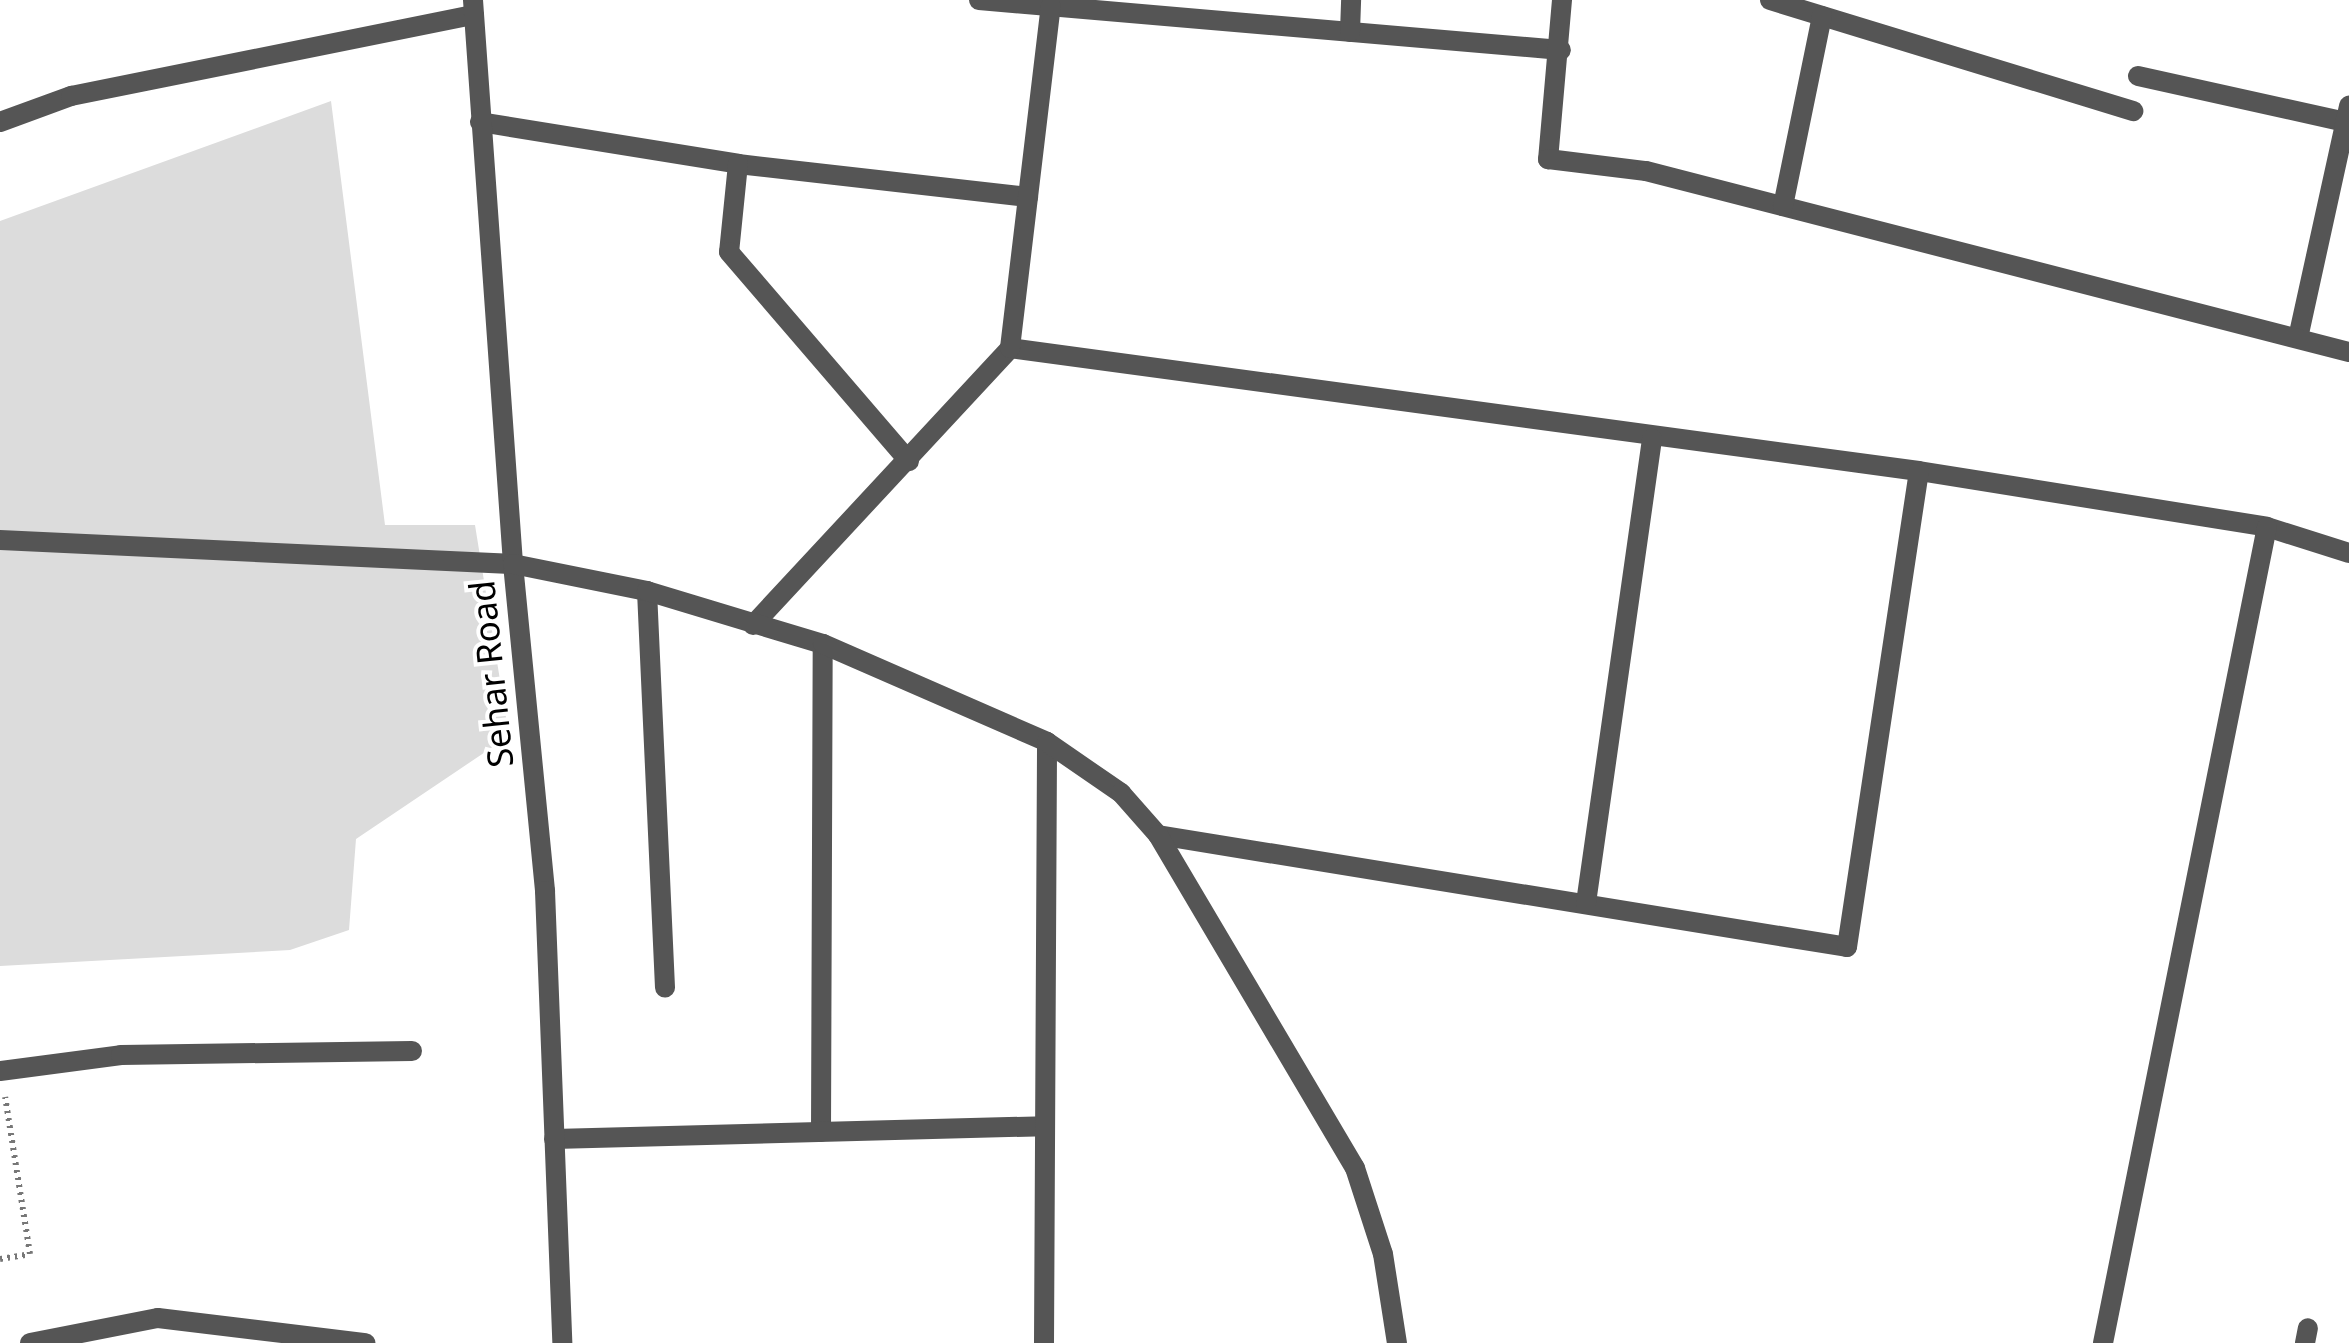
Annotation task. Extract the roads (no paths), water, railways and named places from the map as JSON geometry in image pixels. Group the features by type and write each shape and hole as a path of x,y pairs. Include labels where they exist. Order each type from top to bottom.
{"street":[{"path":"979,0 1167,8 1350,32 1561,50"},
{"path":"1350,32 1351,0"},
{"path":"1562,0 1561,50 1548,159 1646,171 2349,352"},
{"path":"1770,0 2133,112"},
{"path":"752,624 909,461 1010,348 1051,6"},
{"path":"0,122 71,96 473,8"},
{"name":"Sehar Road","path":"473,8 512,564 544,891 562,1343"},
{"path":"1783,206 1822,16"},
{"path":"2138,76 2347,114 2298,338"},
{"path":"480,122 738,164 1028,197"},
{"path":"738,164 729,252 909,461"},
{"path":"1010,348 1652,439 1920,471 2267,527 2349,553"},
{"path":"1586,903 1652,439"},
{"path":"1158,834 1847,947 1920,471"},
{"path":"2104,1343 2267,527"},
{"path":"0,540 512,564 647,590 823,644 1047,742 1122,792 1158,834 1356,1168 1384,1254 1396,1343"},
{"path":"647,590 665,988"},
{"path":"821,1132 823,644"},
{"path":"1044,1343 1047,742"},
{"path":"0,1071 121,1055 412,1051"},
{"path":"554,1139 1045,1126"},
{"path":"30,1343 158,1318 365,1343"}]}
